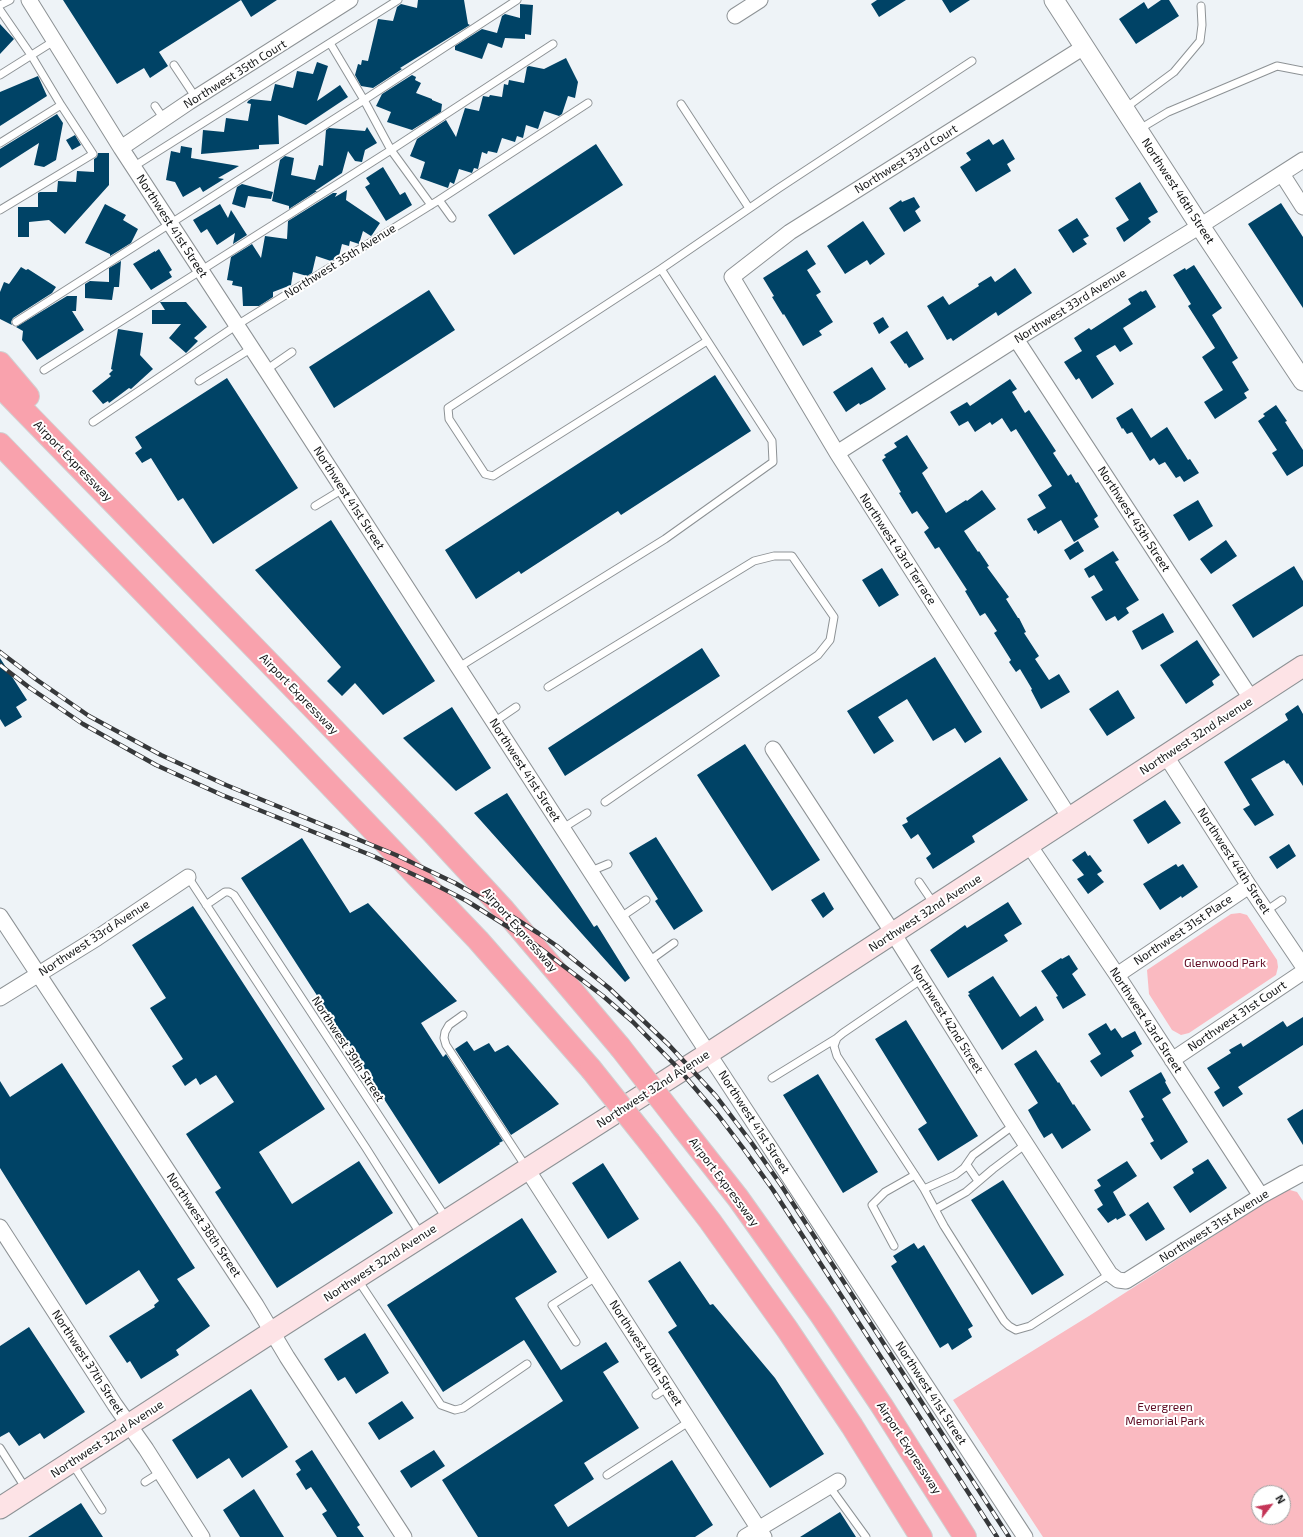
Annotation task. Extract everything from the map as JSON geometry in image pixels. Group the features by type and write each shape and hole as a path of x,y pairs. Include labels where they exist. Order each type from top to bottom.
{"highway":[{"path":"0,363 138,527"},
{"name":"Airport Expressway","path":"0,386 315,710 457,859 504,910 620,1047 738,1198 821,1315 882,1406 965,1537"},
{"path":"0,444 473,934 591,1069 710,1221 787,1329 852,1426 921,1537"}],"main road":[{"name":"Northwest 32nd Avenue","path":"0,1508 356,1278 709,1053 1252,700 1301,671"}],"street":[{"name":"Northwest 41st Street","path":"29,0 121,148 1025,1537"},
{"name":"Northwest 35th Court","path":"121,148 196,98 350,0"},
{"path":"735,16 760,0"},
{"name":"Northwest 46th Street","path":"1054,0 1200,226 1303,381"},
{"name":"Northwest 33rd Court","path":"732,277 790,232 1084,47"},
{"name":"Northwest 33rd Avenue","path":"837,453 1016,339 1200,226 1303,160"},
{"path":"1282,174 1303,207"},
{"name":"Northwest 43rd Terrace","path":"732,277 837,453 1070,818"},
{"name":"Northwest 45th Street","path":"1016,339 1252,700"},
{"name":"Northwest 42nd Street","path":"773,749 893,933 1110,1274"},
{"name":"Northwest 44th Street","path":"1166,756 1249,886 1303,966"},
{"name":"Northwest 43rd Street","path":"1029,845 1117,975 1261,1196"},
{"name":"Northwest 33rd Avenue","path":"0,998 97,938 188,877"},
{"name":"Northwest 31st Place","path":"1117,975 1249,886"},
{"name":"Northwest 38th Street","path":"0,916 256,1305 404,1537"},
{"name":"Northwest 31st Court","path":"1172,1060 1303,972"},
{"name":"Northwest 40th Street","path":"527,1169 596,1277 662,1391 690,1421 762,1533"},
{"name":"Northwest 31st Avenue","path":"1110,1274 1118,1280 1126,1281 1261,1196 1303,1174"},
{"name":"Northwest 37th Street","path":"0,1227 115,1404 130,1424 202,1537"},
{"path":"745,1537 762,1533 834,1484"}],"lane":[{"path":"0,5 10,0"},
{"path":"133,166 398,0"},
{"path":"16,322 364,100 517,0"},
{"path":"1124,109 1174,72 1200,41 1202,25 1201,6"},
{"path":"0,10 31,55 93,154 0,210"},
{"path":"0,75 54,41"},
{"path":"330,43 364,100 391,150 431,205"},
{"path":"44,370 391,150 553,44"},
{"path":"707,341 493,476 485,474 449,418 448,408 661,269 750,208 972,61"},
{"path":"174,64 196,98"},
{"path":"1138,130 1168,112 1277,66 1303,71"},
{"name":"Northwest 35th Avenue","path":"93,422 237,325 439,200 588,103"},
{"path":"682,104 750,208"},
{"path":"0,143 61,105"},
{"path":"155,106 164,120"},
{"path":"439,200 452,218"},
{"path":"459,667 665,538 773,462 772,441 661,269"},
{"path":"199,381 252,348"},
{"path":"266,370 292,352"},
{"path":"316,506 343,489"},
{"path":"548,687 754,561 774,556 792,556 834,617 830,640 818,655 605,802"},
{"path":"494,722 516,707"},
{"path":"563,828 587,813"},
{"path":"591,871 608,864"},
{"path":"188,877 422,1236"},
{"path":"919,882 935,906"},
{"name":"Northwest 39th Street","path":"206,905 225,892 229,892 234,895 447,1220"},
{"path":"621,917 646,900"},
{"path":"1266,911 1282,900"},
{"path":"649,961 674,943"},
{"path":"772,1078 837,1038 922,979"},
{"path":"463,1015 449,1025 445,1032 444,1038 446,1045 527,1169"},
{"path":"837,1038 834,1046 837,1056 924,1189 944,1226 1008,1326 1016,1330 1030,1326 1110,1274"},
{"path":"924,1189 955,1175 967,1165 973,1155 1014,1125"},
{"path":"936,1209 966,1192 1026,1144"},
{"path":"967,1165 978,1181"},
{"path":"894,1246 872,1205 885,1192 915,1175"},
{"path":"576,1342 552,1305 596,1277"},
{"path":"356,1278 441,1405 455,1410 463,1408 527,1364"},
{"path":"607,1475 690,1421"},
{"path":"0,1448 27,1491"},
{"path":"71,1462 102,1510"},
{"path":"146,1482 161,1472"},
{"path":"834,1484 866,1537"}],"green space":[{"name":"Glenwood Park","path":"1240,913 1247,915 1277,960 1278,967 1276,975 1189,1033 1181,1035 1172,1030 1149,994 1147,970 1231,914"},
{"name":"Evergreen Memorial Park","path":"1285,1190 1297,1192 1303,1201 1303,1537 1043,1537 953,1400 1089,1316"}],"building":[{"path":"63,0 241,0 159,52 168,66 150,78 144,68 117,84"},
{"path":"241,0 277,0 251,17"},
{"path":"418,0 464,0 468,24 470,25 400,68 402,69 373,88 361,86 355,75 358,64 361,65 362,60 368,61 378,19 393,21 397,7 401,4 417,8"},
{"path":"877,0 906,0 879,17 871,4"},
{"path":"942,0 970,0 950,13"},
{"path":"1161,0 1169,0 1179,16 1136,44 1119,19 1144,2 1148,9"},
{"path":"520,4 533,5 531,35 525,34 525,39 505,38 502,48 488,43 482,59 455,50 455,46 482,29 497,33 502,16 505,14 520,18"},
{"path":"0,24 14,39 0,54"},
{"path":"566,58 578,82 575,98 568,96 562,114 559,116 544,111 538,129 526,125 523,138 517,136 515,142 502,138 497,153 488,151 487,154 482,152 478,169 474,168 472,173 459,169 454,184 450,182 448,188 420,178 425,162 410,156 417,139 446,120 456,137 465,108 479,111 483,96 489,97 490,95 502,97 504,84 508,85 509,80 524,83 527,67 529,66 544,69"},
{"path":"317,62 328,66 317,101 340,85 348,97 306,125 278,115 279,144 259,145 259,149 201,154 203,130 224,132 226,118 248,121 251,104 247,103 248,101 251,99 271,101 275,84 293,88 297,71 313,74"},
{"path":"412,75 416,77 415,80 421,83 416,93 442,104 441,112 412,130 387,122 391,112 376,106 382,94"},
{"path":"38,76 47,96 0,126 0,92"},
{"path":"57,114 63,123 56,160 44,167 34,165 39,143 0,168 0,149"},
{"path":"367,127 377,143 365,150 362,162 355,161 348,151 342,173 315,191 317,191 289,209 289,206 272,201 280,160 285,156 294,158 291,175 315,180 319,165 323,166 326,130 329,128 365,131"},
{"path":"75,135 81,145 72,150 66,140"},
{"path":"989,139 993,145 1003,139 1015,159 1007,164 1011,171 976,192 960,167 971,160 966,153"},
{"path":"596,144 623,185 514,255 488,215"},
{"path":"181,146 192,148 191,158 239,166 218,178 224,179 203,192 200,187 183,197 175,182 166,180 171,151 180,153"},
{"path":"98,153 109,153 109,185 65,234 49,220 29,222 29,237 18,237 18,207 38,207 38,193 57,192 58,181 76,182 77,171 94,172 94,159 97,157"},
{"path":"383,167 400,195 405,192 412,205 386,221 365,187 370,184 366,178"},
{"path":"1140,182 1158,212 1148,218 1151,222 1124,242 1116,228 1129,220 1115,198"},
{"path":"242,184 273,192 271,199 248,196 245,208 232,204 237,187"},
{"path":"347,190 346,200 380,223 372,235 371,236 363,231 359,244 350,241 349,246 342,244 339,256 331,261 316,256 312,273 307,276 293,272 291,285 273,292 273,297 259,306 243,306 242,287 232,285 233,281 227,280 231,257 252,244 261,258 265,236 287,239 288,221 333,193 337,193 335,197"},
{"path":"914,197 920,207 915,211 921,221 904,232 889,208 901,200 902,202"},
{"path":"1281,203 1303,237 1303,308 1248,224"},
{"path":"105,204 126,215 123,220 138,229 131,243 110,256 110,254 85,243"},
{"path":"220,204 228,218 231,210 247,235 233,244 235,233 217,245 207,229 201,233 193,220"},
{"path":"1077,218 1089,236 1083,239 1087,244 1073,253 1058,230"},
{"path":"863,221 885,254 870,265 867,260 845,274 827,246"},
{"path":"159,249 172,270 169,272 172,277 151,290 133,264"},
{"path":"807,250 816,264 807,270 821,292 816,295 833,322 819,331 822,335 803,346 772,297 774,296 763,278"},
{"path":"121,261 119,287 114,287 112,300 85,298 85,284 90,281 109,282 109,268"},
{"path":"1194,265 1222,308 1212,315 1238,358 1232,362 1249,390 1244,393 1247,398 1215,419 1204,402 1223,390 1202,357 1215,348 1188,306 1191,304 1173,275"},
{"path":"21,267 26,270 28,269 56,287 52,293 13,318 11,322 12,325 0,319 0,292 4,282 9,284"},
{"path":"1015,268 1032,293 998,316 996,312 953,341 951,338 947,340 927,306 943,296 949,305 979,286 978,284 991,276 995,282"},
{"path":"429,290 455,330 334,408 309,367"},
{"path":"1146,290 1156,307 1123,328 1133,344 1120,352 1115,345 1096,356 1114,384 1092,399 1079,378 1076,380 1064,362 1082,351 1074,338 1089,328 1091,330 1131,304 1128,299 1141,291"},
{"path":"67,296 77,296 76,311 72,311 84,330 37,360 22,340 23,331 16,327"},
{"path":"160,302 186,302 207,327 194,338 198,341 186,353 169,338 181,324 152,324 152,310 165,310"},
{"path":"883,317 889,327 879,334 873,323"},
{"path":"118,329 143,333 140,355 153,369 131,389 129,388 109,403 108,401 103,404 92,391 111,376 109,374 113,370 111,369"},
{"path":"907,331 924,359 909,368 890,342"},
{"path":"872,367 886,389 860,405 859,403 846,412 833,392"},
{"path":"715,375 751,431 621,515 618,511 521,574 519,571 476,599 445,550"},
{"path":"227,378 298,488 213,544 183,498 178,501 151,458 142,463 135,453 142,448 135,437"},
{"path":"1010,379 1017,389 1012,392 1025,413 1029,410 1056,451 1053,453 1068,476 1071,474 1076,483 1078,482 1098,516 1094,519 1099,527 1074,542 1061,520 1038,534 1036,530 1034,531 1027,519 1046,508 1038,495 1052,486 1016,429 1011,432 1002,418 992,425 990,422 975,432 968,421 959,426 950,412 967,402 970,406"},
{"path":"1276,405 1287,421 1285,422 1303,450 1303,466 1287,476 1272,453 1277,450 1258,421 1265,416 1263,414"},
{"path":"1132,408 1151,438 1167,427 1188,460 1190,459 1199,473 1184,482 1180,476 1176,478 1165,462 1159,465 1154,458 1150,461 1132,432 1127,434 1123,428 1122,429 1116,418"},
{"path":"907,435 928,468 922,473 946,513 982,490 996,509 964,531 989,566 987,567 1009,597 1006,599 1019,618 1026,632 1024,633 1039,656 1035,659 1049,680 1059,674 1070,692 1041,709 1031,690 1032,689 1020,669 1016,672 1009,662 1011,660 994,633 997,631 985,613 980,616 965,591 967,590 939,547 935,549 924,532 929,528 917,511 912,514 882,460 886,457 884,455 897,447 894,443"},
{"path":"1198,500 1213,526 1189,541 1173,515"},
{"path":"331,520 435,681 383,715 355,683 342,696 327,681 341,667 255,570"},
{"path":"1226,540 1237,556 1211,574 1200,559"},
{"path":"1078,541 1084,551 1070,560 1064,550"},
{"path":"1113,551 1119,560 1115,562 1139,600 1126,608 1129,613 1118,621 1115,616 1106,621 1091,597 1103,590 1094,575 1089,578 1084,569"},
{"path":"1294,566 1303,581 1303,606 1253,638 1232,605"},
{"path":"882,568 899,595 879,607 862,580"},
{"path":"1163,613 1174,632 1142,650 1132,631"},
{"path":"1197,640 1220,675 1212,681 1214,685 1186,704 1160,665"},
{"path":"702,648 720,676 565,776 548,748"},
{"path":"935,657 982,732 965,743 955,728 933,741 907,699 878,717 894,741 874,754 847,711"},
{"path":"0,658 27,700 16,707 22,717 5,727 0,719"},
{"path":"1118,690 1135,718 1107,736 1089,709"},
{"path":"1298,705 1303,714 1303,786 1288,763 1287,764 1284,760 1251,779 1274,815 1255,826 1243,809 1250,805 1224,762 1288,720 1285,714"},
{"path":"452,707 491,768 456,791 403,738"},
{"path":"745,744 820,860 772,891 697,775"},
{"path":"1000,757 1028,800 972,836 975,842 933,869 926,858 931,854 918,834 911,839 902,825 908,822 906,818"},
{"path":"507,793 594,927 597,925 630,978 625,982 474,813"},
{"path":"1165,800 1181,823 1148,844 1133,820"},
{"path":"656,837 703,911 674,930 655,901 658,899 629,853"},
{"path":"302,838 350,913 368,903 457,1001 421,1023 443,1057 446,1054 503,1141 439,1184 241,878"},
{"path":"1289,844 1296,856 1277,869 1269,857"},
{"path":"1085,851 1088,856 1090,855 1102,871 1097,874 1104,882 1088,894 1077,879 1084,875 1072,860"},
{"path":"1176,864 1178,867 1183,864 1198,887 1160,910 1143,884"},
{"path":"824,892 834,909 823,918 811,900"},
{"path":"1008,902 1022,924 1004,935 1008,941 948,978 930,950 965,925 967,928"},
{"path":"193,906 325,1109 259,1152 292,1204 359,1161 393,1213 277,1288 215,1192 221,1188 186,1134 234,1102 216,1075 200,1085 196,1078 185,1086 172,1066 183,1059 150,1008 166,998 132,945"},
{"path":"1069,955 1078,969 1072,974 1086,995 1063,1009 1056,997 1058,996 1041,971 1061,958 1062,959"},
{"path":"993,976 1020,1017 1036,1006 1044,1020 1002,1050 968,995 970,994 968,992"},
{"path":"1303,1017 1303,1045 1238,1087 1243,1094 1223,1107 1214,1092 1220,1088 1207,1068 1231,1053 1229,1050 1241,1043 1243,1047 1283,1021 1287,1027"},
{"path":"906,1020 978,1136 938,1161 918,1129 927,1123 875,1039"},
{"path":"1106,1023 1111,1031 1115,1028 1122,1038 1135,1031 1142,1044 1131,1051 1134,1056 1101,1077 1090,1061 1101,1054 1088,1034"},
{"path":"467,1041 474,1051 489,1043 495,1052 508,1045 559,1104 511,1135 455,1049"},
{"path":"1036,1050 1091,1130 1062,1149 1052,1133 1044,1138 1038,1128 1028,1110 1038,1103 1014,1064"},
{"path":"62,1063 195,1268 177,1279 210,1326 176,1350 179,1355 141,1379 130,1361 127,1363 109,1336 155,1307 154,1305 159,1301 139,1270 86,1305 0,1168 0,1081 10,1097"},
{"path":"1161,1072 1171,1093 1162,1099 1188,1142 1161,1160 1150,1143 1154,1141 1141,1119 1144,1117 1129,1091"},
{"path":"818,1074 878,1172 843,1193 783,1095"},
{"path":"1303,1109 1303,1145 1287,1119"},
{"path":"1208,1159 1227,1188 1190,1213 1173,1187 1194,1173 1192,1169"},
{"path":"1127,1161 1137,1176 1113,1192 1126,1215 1117,1220 1116,1218 1108,1223 1097,1209 1103,1205 1094,1190 1101,1186 1097,1180"},
{"path":"603,1163 639,1219 608,1239 572,1183"},
{"path":"1003,1180 1064,1275 1032,1295 971,1200"},
{"path":"1148,1202 1165,1229 1146,1241 1129,1215"},
{"path":"522,1218 557,1272 515,1298 561,1370 606,1342 619,1362 603,1372 639,1428 584,1463 594,1479 554,1505 568,1527 672,1460 713,1525 695,1537 478,1537 442,1480 563,1401 524,1340 443,1392 387,1305"},
{"path":"914,1243 918,1249 924,1245 973,1326 968,1329 972,1337 952,1350 948,1343 940,1348 891,1266 897,1262 893,1256"},
{"path":"680,1261 710,1305 713,1304 775,1378 824,1454 770,1488 668,1332 677,1326 648,1281"},
{"path":"29,1327 85,1412 44,1439 40,1433 19,1446 9,1432 0,1437 0,1346"},
{"path":"365,1333 389,1373 356,1394 345,1377 338,1381 324,1359"},
{"path":"251,1389 288,1447 242,1478 229,1458 197,1479 172,1440"},
{"path":"402,1401 414,1418 379,1440 368,1423"},
{"path":"312,1450 360,1525 357,1527 364,1537 337,1537 322,1514 327,1511 311,1487 306,1490 296,1474 301,1470 295,1461"},
{"path":"434,1450 445,1466 411,1488 400,1471"},
{"path":"254,1489 284,1537 240,1537 223,1510"},
{"path":"81,1503 103,1537 28,1537"},
{"path":"840,1512 856,1537 800,1537"}],"railway":[{"path":"0,652 89,716 161,755 226,785 396,855 455,883 538,933 557,946 609,988 668,1044 716,1096 751,1142 781,1185 1009,1537"},
{"path":"0,665 30,688 83,724 156,765 222,795 373,856 467,901 532,942 603,996 633,1022 677,1067 718,1115 773,1190 997,1537"}]}
